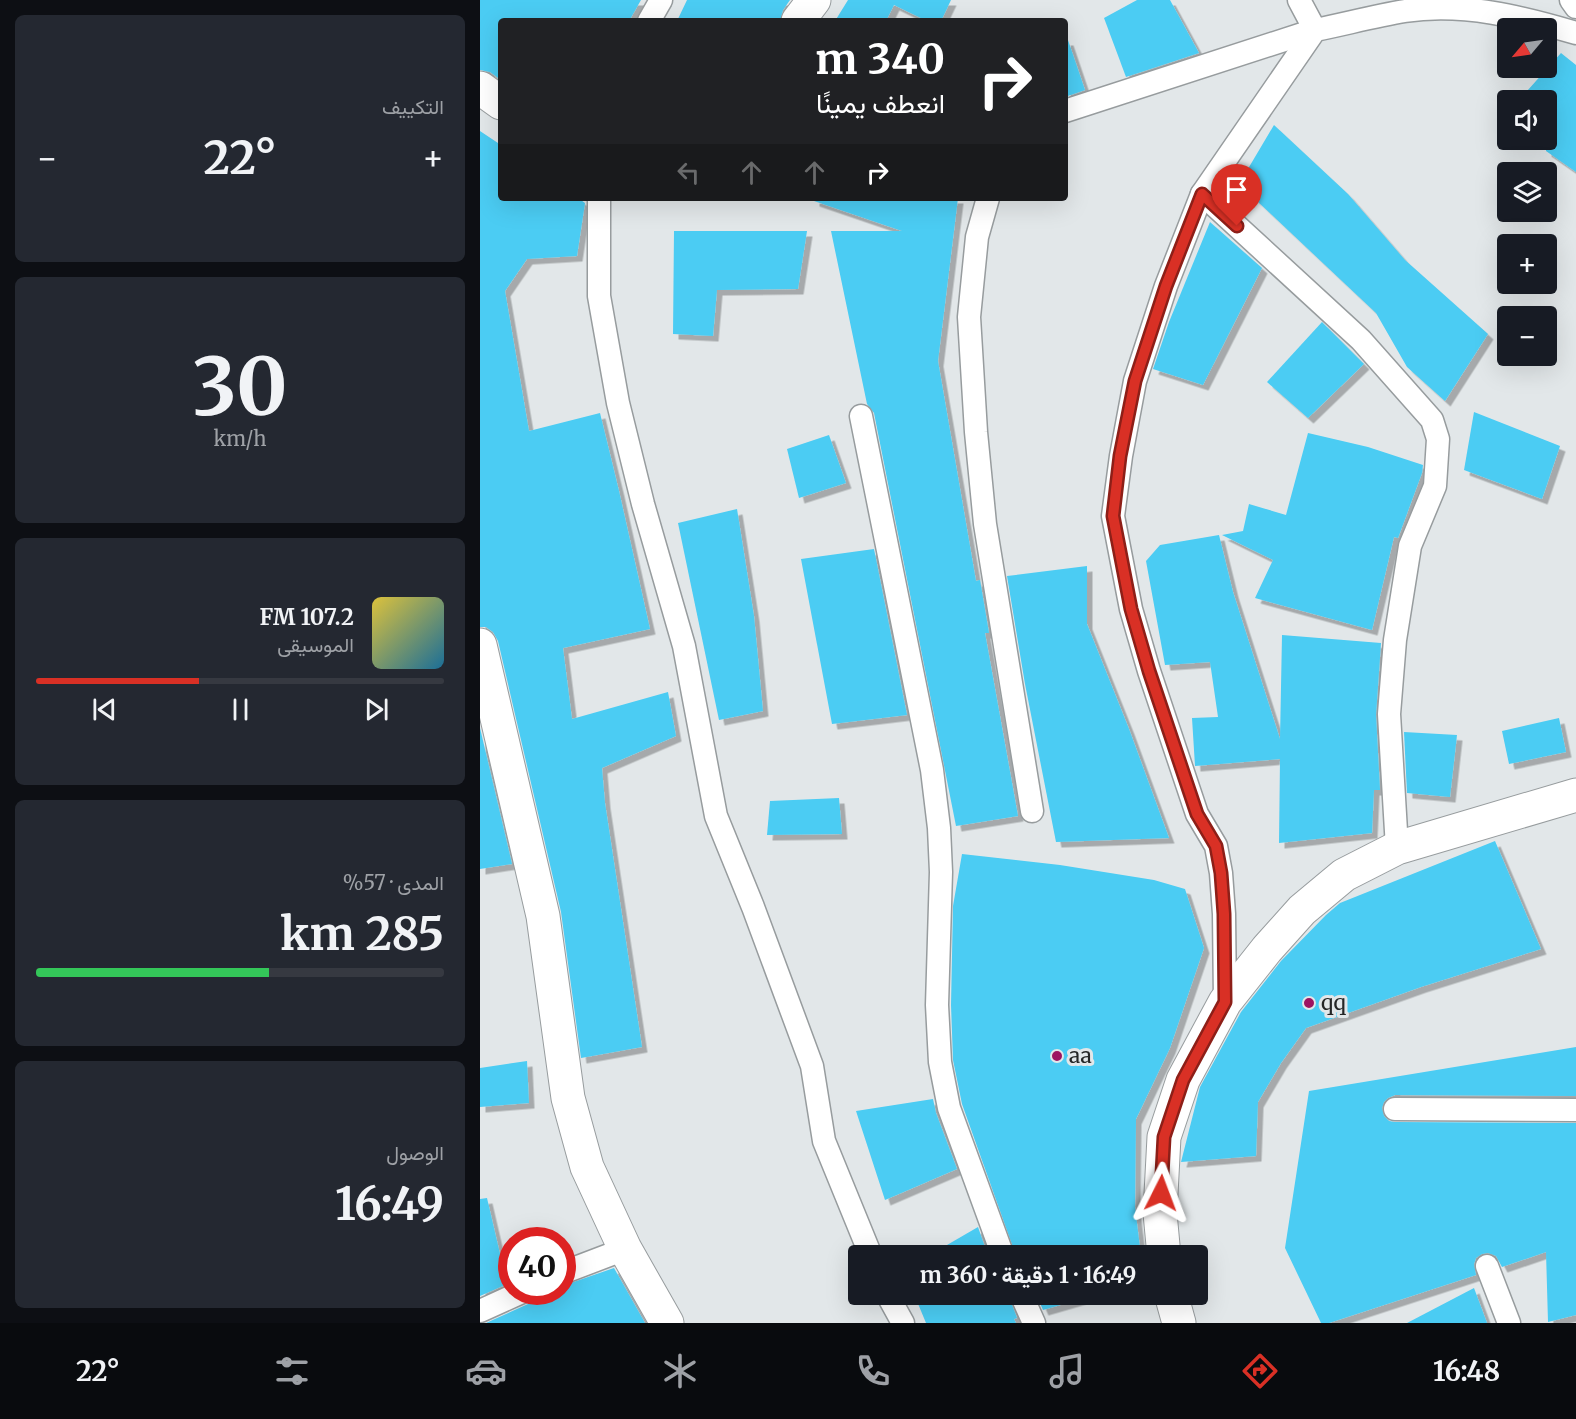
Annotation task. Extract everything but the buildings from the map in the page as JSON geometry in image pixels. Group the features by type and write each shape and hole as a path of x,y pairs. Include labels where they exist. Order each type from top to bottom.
{"street":[{"path":"651,18 661,0"},
{"path":"800,18 814,0"},
{"path":"1299,0 1315,30"},
{"path":"1572,0 1576,7"},
{"path":"1068,110 1315,30 1407,10 1464,9 1539,22 1576,33"},
{"path":"1225,1002 1224,914 1221,873 1216,846 1197,814 1149,671 1131,609 1113,516 1120,456 1135,381 1166,286 1202,194 1315,30"},
{"path":"480,88 498,101"},
{"path":"1202,194 1361,340 1432,420 1438,439 1435,486 1410,546 1395,639 1389,714 1397,848"},
{"path":"599,201 599,296 618,403 643,504 684,646 716,816 753,907 812,1066 824,1141 867,1245"},
{"path":"987,201 977,237 969,317 976,432 985,524 1032,811"},
{"path":"861,416 932,770 939,828 941,872 937,1005 939,1062 949,1108 999,1245"},
{"path":"480,645 543,916 568,1098 587,1167 625,1249 667,1323"},
{"path":"1163,1245 1160,1213 1164,1137 1183,1080 1225,1002 1302,909 1344,875 1397,848 1576,795"},
{"path":"1395,1110 1576,1110"},
{"path":"576,1268 625,1249"},
{"path":"1487,1266 1509,1323"},
{"path":"480,1311 498,1303"},
{"path":"893,1305 903,1323"},
{"path":"1026,1305 1034,1323"},
{"path":"1174,1305 1179,1323"}],"place":[{"name":"qq","path":"1309,1003"},
{"name":"aa","path":"1057,1056"}],"route":[{"path":"1161,1193 1164,1137 1183,1080 1225,1002 1224,914 1221,873 1216,846 1197,814 1149,671 1131,609 1113,516 1120,456 1135,381 1166,286 1202,194 1237,226"}]}
